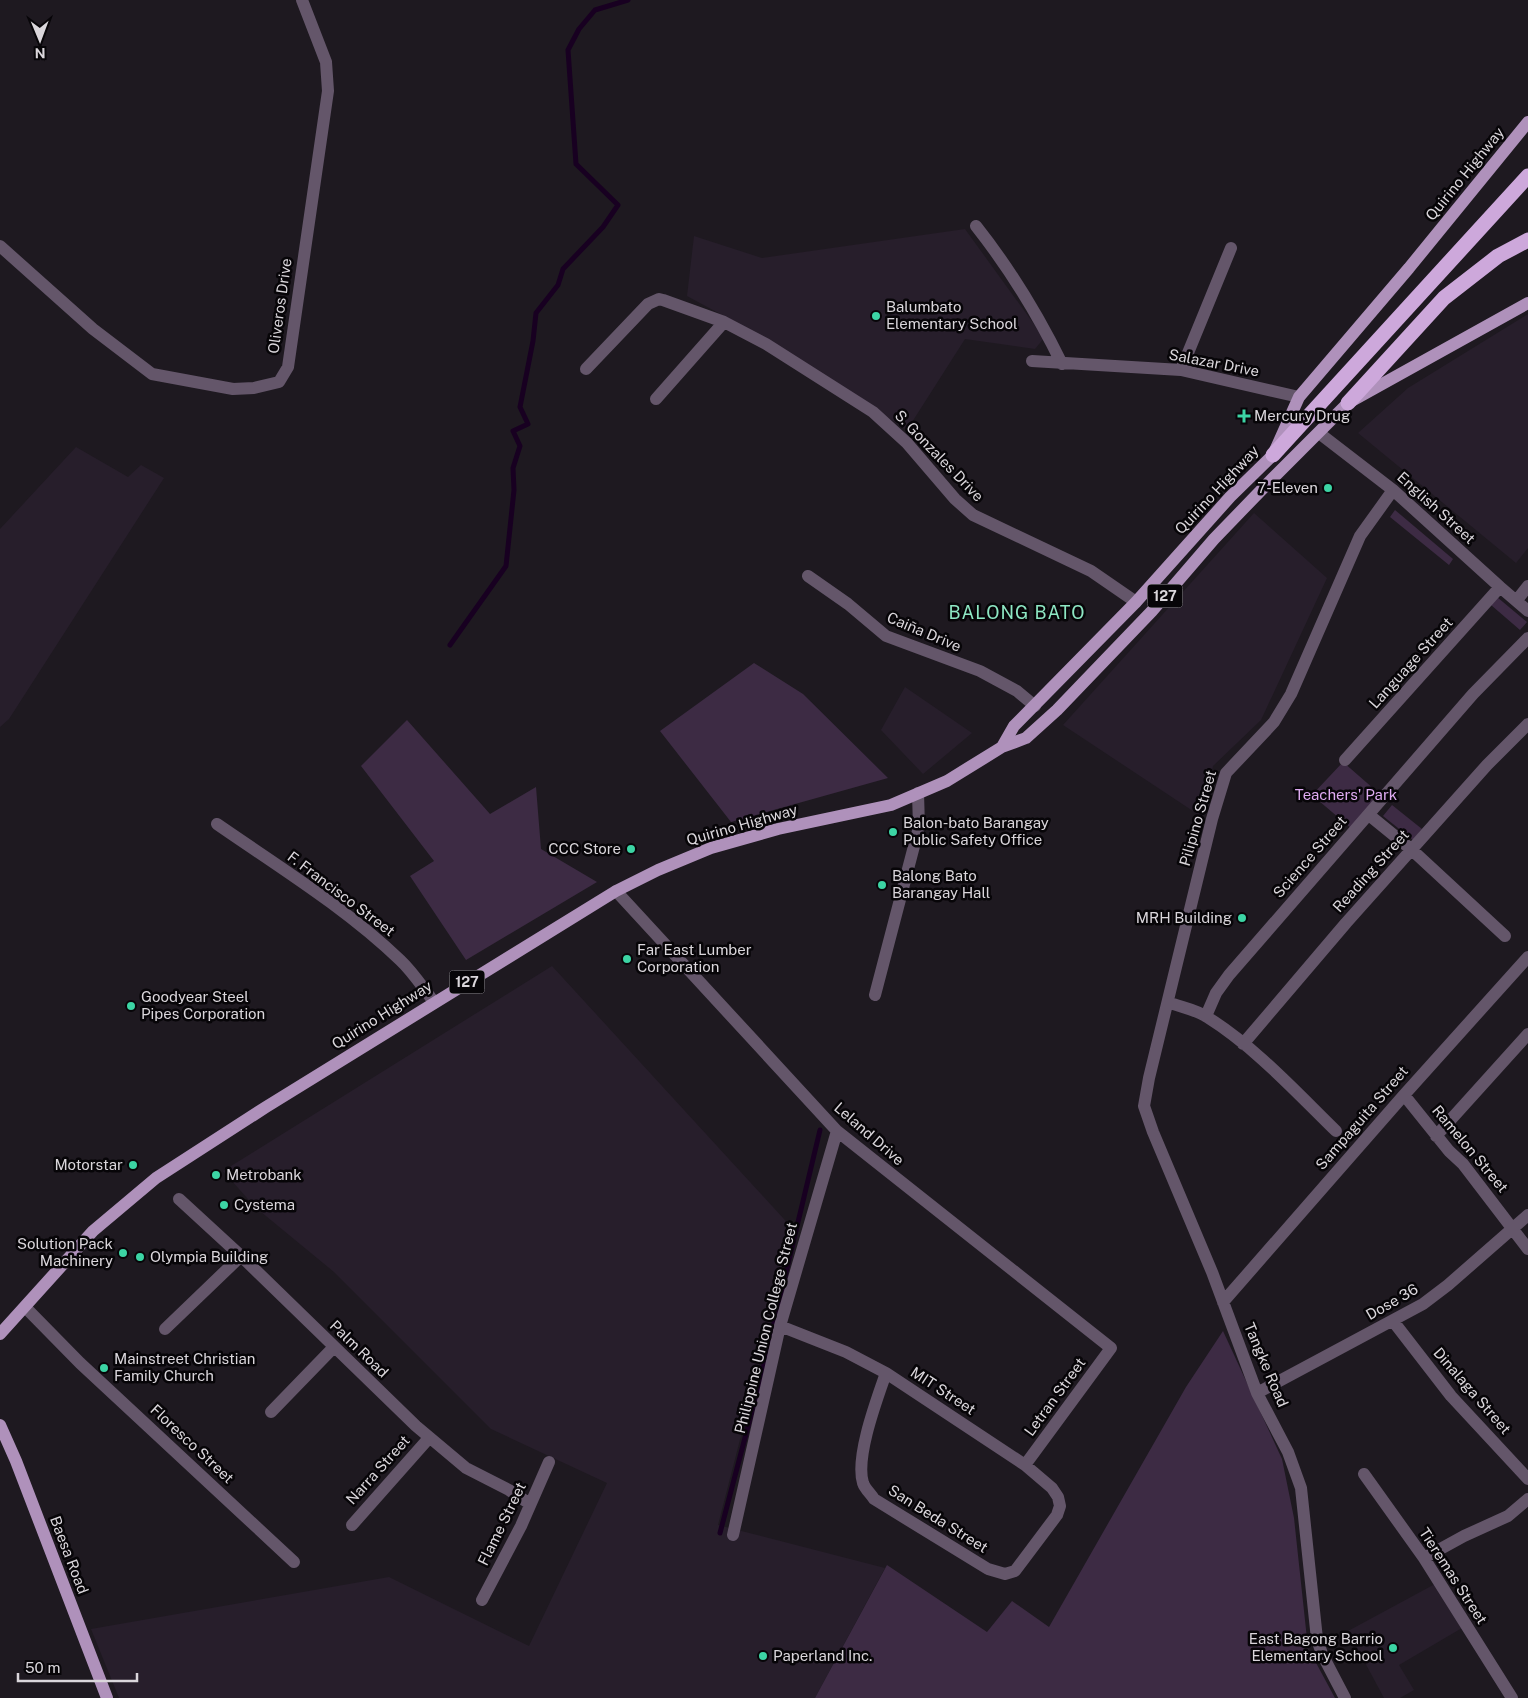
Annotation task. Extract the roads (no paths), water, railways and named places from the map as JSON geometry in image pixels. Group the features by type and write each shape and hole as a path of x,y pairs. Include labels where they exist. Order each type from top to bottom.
{"highway":[{"path":"1273,455 1528,176"},
{"path":"1348,404 1444,298 1498,256 1528,240"}],"main road":[{"name":"Quirino Highway","path":"1002,747 1014,726 1136,602 1230,497 1273,455 1299,397 1409,268 1528,122"},
{"name":"Quirino Highway","path":"0,1334 93,1231 156,1178 434,1002 616,891 658,870 711,848 778,829 891,804 947,781 991,756 1002,747 1026,738 1057,710 1152,611 1220,533 1348,404 1528,303"},
{"name":"Baesa Road","path":"0,1425 16,1461 107,1698"}],"street":[{"name":"Oliveros Drive","path":"0,246 93,329 152,374 233,389 254,388 279,382 288,366 328,91 326,62 302,0"},
{"path":"976,226 1001,258 1048,336 1062,364"},
{"path":"1181,370 1231,248"},
{"name":"S. Gonzales Drive","path":"586,370 618,334 654,300 663,300 724,322 766,344 874,412 907,443 955,499 973,515 1091,571 1136,602"},
{"path":"656,399 724,322"},
{"name":"Salazar Drive","path":"1032,361 1181,370 1299,397"},
{"name":"English Street","path":"1319,433 1393,490 1528,611"},
{"name":"Pilipino Street","path":"1149,1078 1212,819 1226,773 1274,722 1291,694 1360,536 1393,490"},
{"name":"Caiña Drive","path":"808,576 848,604 886,636 980,672 1017,691 1035,706"},
{"path":"1517,600 1528,586"},
{"name":"Language Street","path":"1345,760 1500,587"},
{"name":"Science Street","path":"1206,1016 1216,993 1229,976 1473,694 1528,638"},
{"name":"Reading Street","path":"1243,1044 1346,923 1487,765 1528,724"},
{"path":"876,996 919,827 918,793"},
{"path":"1369,815 1412,850 1505,936"},
{"name":"F. Francisco Street","path":"217,824 330,903 369,933 402,962 434,1002"},
{"name":"Leland Drive","path":"616,891 837,1131 1110,1348"},
{"name":"Sampaguita Street","path":"1223,1302 1528,957"},
{"path":"1168,1002 1206,1016 1243,1044 1336,1130"},
{"path":"1436,1136 1528,1034"},
{"name":"Tangke Road","path":"1149,1078 1144,1106 1148,1118 1223,1302 1257,1393 1288,1452 1301,1488 1317,1639 1322,1654 1345,1698"},
{"name":"Ramelon Street","path":"1404,1095 1436,1136 1463,1164 1528,1249"},
{"name":"Philippine Union College Street","path":"733,1535 780,1326 837,1131"},
{"name":"Palm Road","path":"179,1199 430,1438 466,1468 509,1490 530,1504"},
{"name":"Dose 36","path":"1257,1393 1423,1304 1448,1285 1528,1215"},
{"path":"165,1329 241,1256"},
{"name":"Floresco Street","path":"25,1307 80,1363 294,1562"},
{"name":"Dinalaga Street","path":"1394,1321 1451,1396 1528,1479"},
{"name":"MIT Street","path":"780,1326 846,1352 886,1373 1025,1465 1052,1488 1058,1496 1060,1506 1057,1515"},
{"path":"271,1412 334,1347"},
{"name":"Letran Street","path":"1025,1465 1110,1348"},
{"name":"San Beda Street","path":"886,1373 870,1418 861,1470 864,1485 874,1499 988,1569 1005,1574 1015,1570 1057,1515"},
{"name":"Narra Street","path":"352,1525 430,1438"},
{"name":"Flame Street","path":"482,1600 549,1462"},
{"name":"Tieremas Street","path":"1364,1474 1424,1558 1512,1698"},
{"path":"1424,1558 1464,1536 1508,1516 1528,1499"}],"waterway":[{"path":"450,645 506,566 514,490 513,468 520,446 513,431 528,424 520,407 533,341 536,313 558,285 563,269 603,227 618,205 576,164 568,50 579,29 595,10 628,0"},
{"path":"720,1533 762,1373 820,1130"}],"place":[{"name":"Balumbato Elementary School","path":"876,316"},
{"name":"Mercury Drug","path":"1244,416"},
{"name":"7-Eleven","path":"1328,488"},
{"name":"Balon-bato Barangay Public Safety Office","path":"893,832"},
{"name":"CCC Store","path":"631,849"},
{"name":"Balong Bato Barangay Hall","path":"882,885"},
{"name":"MRH Building","path":"1242,918"},
{"name":"Far East Lumber Corporation","path":"627,959"},
{"name":"Goodyear Steel Pipes Corporation","path":"131,1006"},
{"name":"Motorstar","path":"133,1165"},
{"name":"Metrobank","path":"216,1175"},
{"name":"Cystema","path":"224,1205"},
{"name":"Solution Pack Machinery","path":"123,1253"},
{"name":"Olympia Building","path":"140,1257"},
{"name":"Mainstreet Christian Family Church","path":"104,1368"},
{"name":"East Bagong Barrio Elementary School","path":"1393,1648"},
{"name":"Paperland Inc.","path":"763,1656"}],"district":[{"name":"BALONG BATO","path":"1017,613"}],"park label":[{"name":"Teachers' Park","path":"1346,795"}]}
